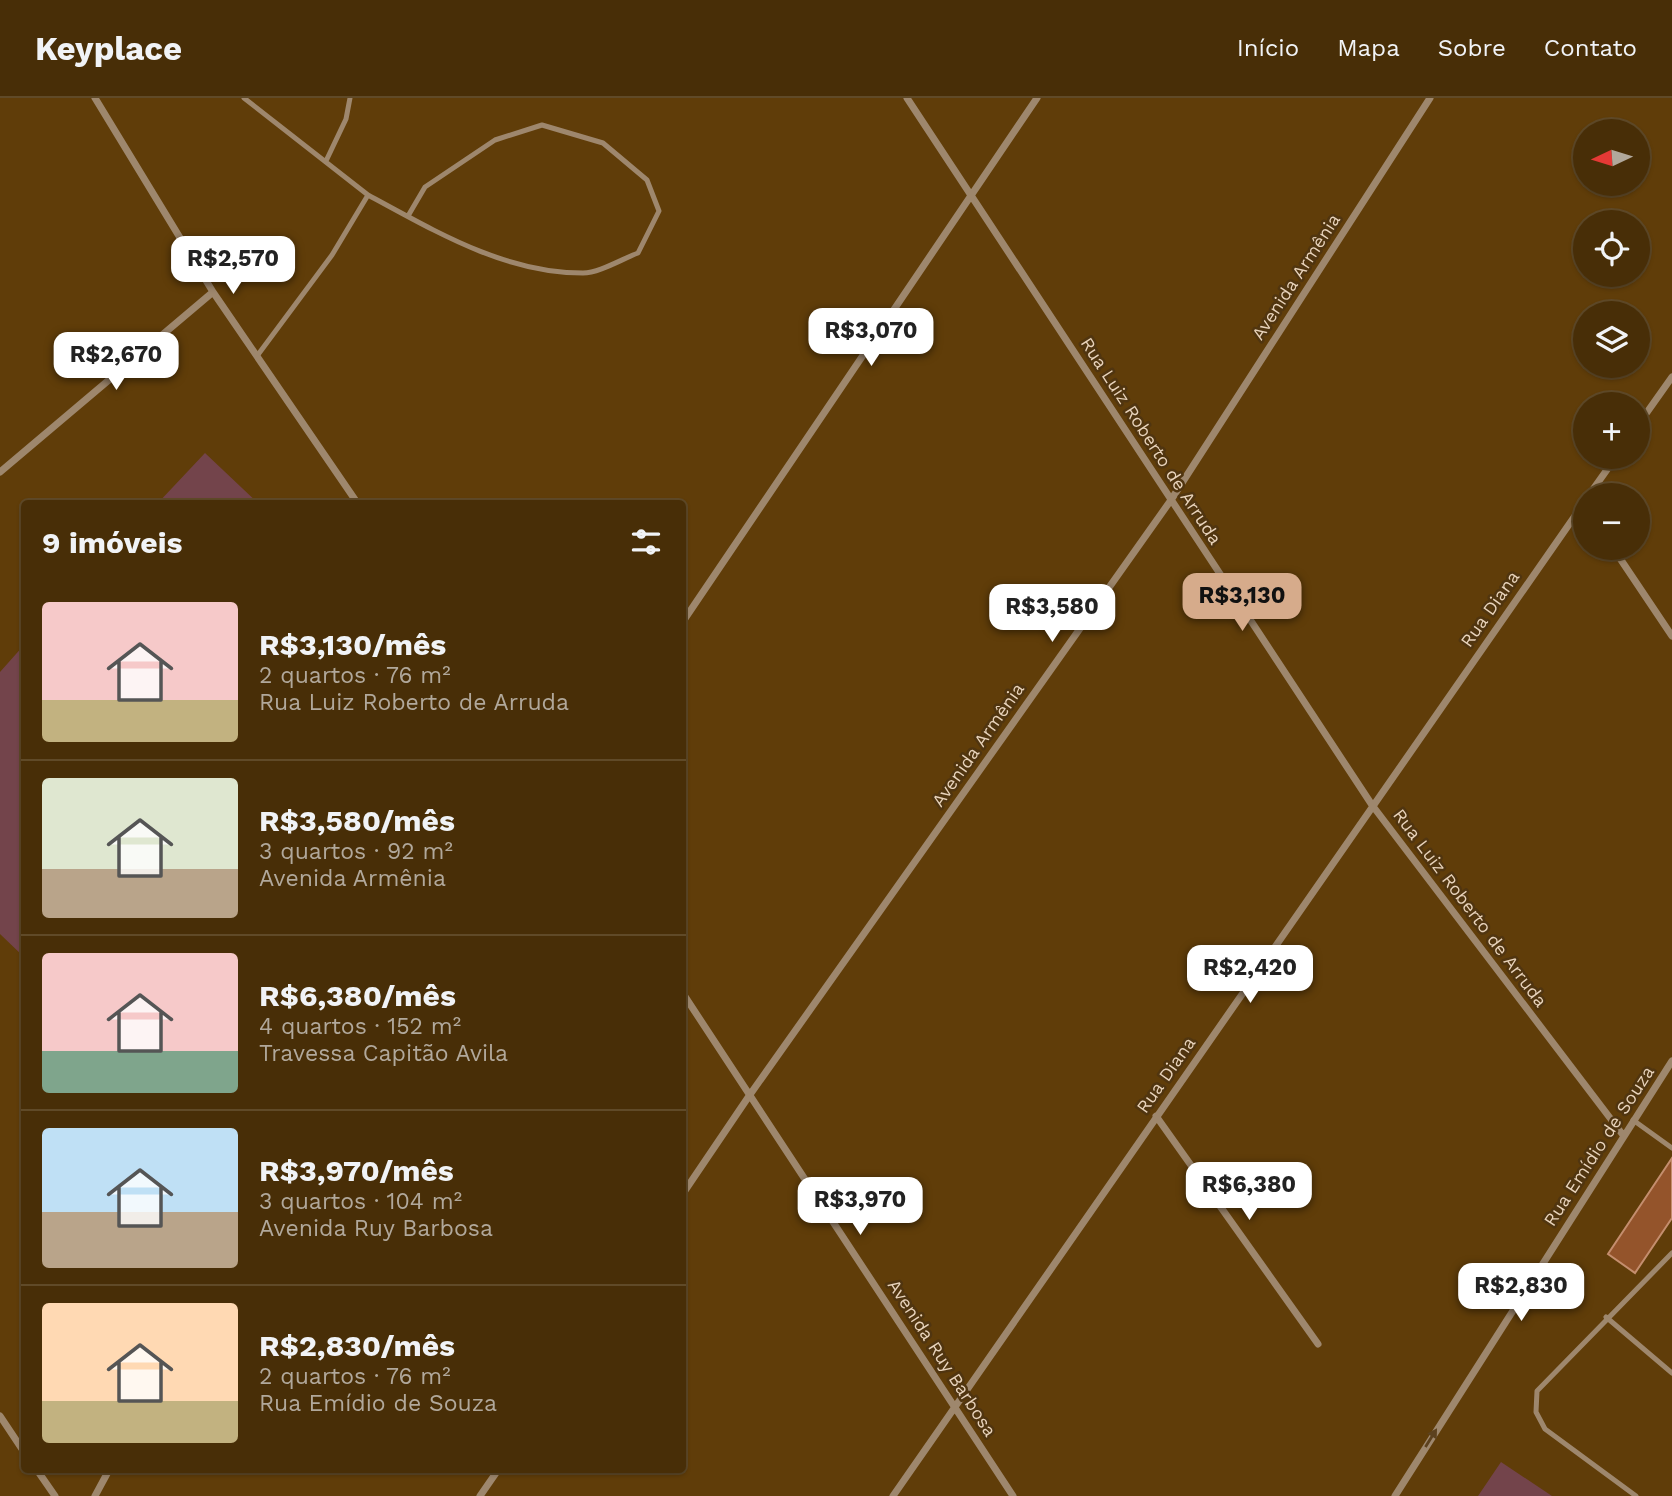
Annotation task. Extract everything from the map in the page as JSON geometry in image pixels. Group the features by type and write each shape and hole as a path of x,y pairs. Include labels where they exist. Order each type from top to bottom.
{"street":[{"path":"95,98 213,292 355,500"},
{"name":"Rua Luiz Roberto de Arruda","path":"907,98 1372,805 1623,1135"},
{"path":"686,617 1037,98"},
{"name":"Avenida Armênia","path":"686,1189 1171,500 1430,98"},
{"path":"0,471 213,292"},
{"path":"1650,408 1672,377"},
{"name":"Rua Diana","path":"893,1496 1372,805 1573,521"},
{"path":"1621,560 1672,636"},
{"name":"Avenida Ruy Barbosa","path":"686,998 1013,1496"},
{"name":"Rua Emídio de Souza","path":"1395,1496 1672,1062"},
{"path":"1156,1116 1318,1344"},
{"path":"0,1416 21,1448"},
{"path":"39,1473 55,1496"},
{"path":"95,1496 107,1473"},
{"path":"480,1496 496,1473"}],"lane":[{"path":"244,98 368,195 458,243 519,265 585,274 638,253 659,211 647,180 603,143 542,125 495,140 425,187 408,216"},
{"path":"326,161 346,119 350,98"},
{"path":"257,356 331,255 368,195"},
{"path":"1633,1120 1672,1148"},
{"path":"1636,1496 1545,1429 1536,1412 1536,1391 1672,1253"},
{"path":"1606,1317 1672,1373"}],"shaded area":[{"path":"205,453 255,500 161,500"},
{"path":"21,648 21,954 0,934 0,672"},
{"path":"1501,1462 1552,1496 1478,1496"}],"building":[{"path":"1672,1158 1672,1218 1635,1273 1608,1254"}]}
